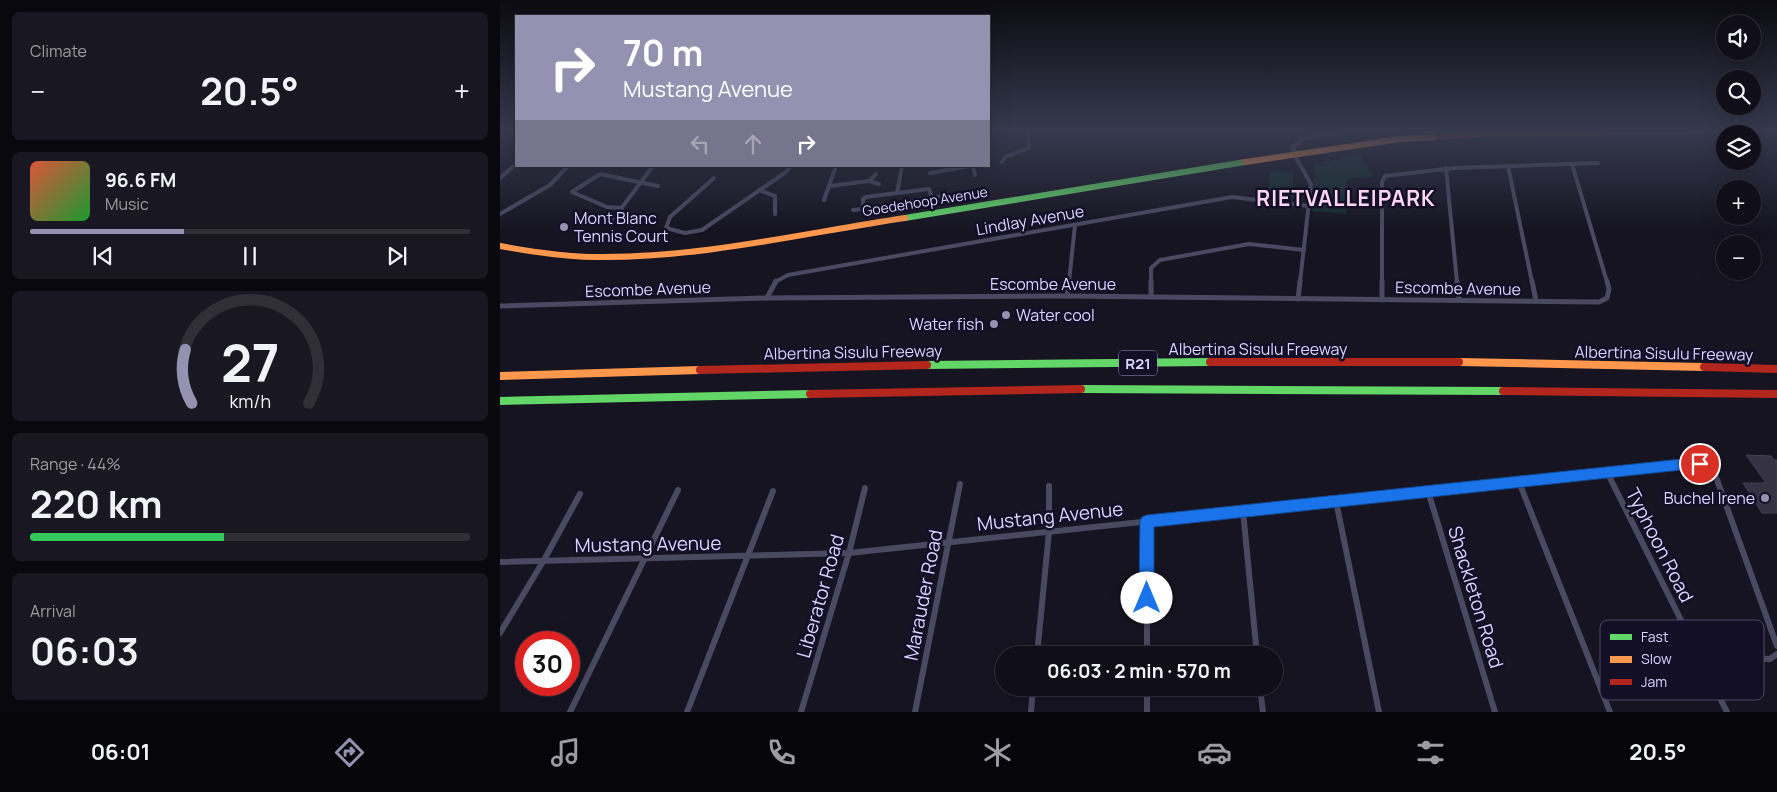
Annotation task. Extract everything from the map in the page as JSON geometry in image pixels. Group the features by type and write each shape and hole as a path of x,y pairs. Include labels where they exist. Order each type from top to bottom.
{"main road":[{"name":"Goedehoop Avenue","path":"500,246 530,254 584,259 647,258 708,250 1238,163"},
{"name":"Albertina Sisulu Freeway","path":"500,376 720,368 1011,364 1412,362 1777,369"},
{"name":"R21","path":"500,401 999,389 1281,389 1777,394"}],"street":[{"path":"1298,299 1311,190 1310,178 1300,163"},
{"path":"1382,300 1383,178 1392,174 1446,168 1592,163"},
{"name":"Escombe Avenue","path":"500,306 766,298 1067,296 1596,302 1606,299 1609,289 1572,164"},
{"path":"500,178 515,165"},
{"path":"1508,166 1536,301"},
{"path":"500,214 554,181 567,167"},
{"path":"614,218 652,167"},
{"path":"714,178 670,218 666,228 685,232 702,230 786,172 790,167"},
{"path":"824,200 836,167"},
{"path":"896,193 902,167"},
{"path":"930,173 965,167"},
{"path":"971,167 975,175"},
{"path":"1446,168 1459,300"},
{"path":"622,208 607,207 572,192 600,174 658,186"},
{"path":"870,181 876,174"},
{"path":"830,186 870,181 879,184"},
{"path":"863,209 863,199 866,197 930,189 932,198"},
{"path":"759,190 775,196 775,214"},
{"path":"912,201 951,195"},
{"name":"Lindlay Avenue","path":"766,298 771,285 779,278 788,275 1238,196 1309,206"},
{"path":"853,210 878,206"},
{"path":"1067,296 1075,225"},
{"path":"1151,297 1151,268 1155,263 1163,259 1249,244 1304,250"},
{"name":"Mustang Avenue","path":"500,562 849,553 1695,463 1708,468 1716,477 1777,646"},
{"name":"Typhoon Road","path":"1607,472 1681,620"},
{"path":"1518,482 1600,687"},
{"name":"Marauder Road","path":"915,712 960,484"},
{"path":"1038,646 1049,532 1049,486"},
{"name":"Liberator Road","path":"801,712 849,553 865,488"},
{"path":"570,712 678,490"},
{"path":"687,712 773,491"},
{"name":"Shackleton Road","path":"1428,491 1495,712"},
{"path":"500,633 544,560 580,494"},
{"path":"1336,501 1378,712"},
{"path":"1243,511 1256,646"},
{"path":"1147,521 1147,646"},
{"path":"1764,659 1770,659 1777,654"},
{"path":"1031,712 1032,696"},
{"path":"1147,696 1147,712"},
{"path":"1261,696 1263,712"},
{"path":"1605,700 1610,712"},
{"name":"Typhoon Road","path":"1720,700 1726,712"}],"green space":[{"path":"1366,163 1374,177 1347,178 1346,214 1312,211 1315,164"},
{"path":"1270,171 1293,172 1294,198 1269,196"}],"building":[{"name":"Buchel Irene","path":"1746,455 1771,456 1774,460 1777,460 1777,513 1762,513 1743,483 1766,483"}],"traffic: fast":[{"path":"905,218 1238,163"},
{"path":"927,365 1210,362"},
{"path":"1081,389 1503,391"},
{"path":"500,401 810,394"}],"traffic: slow":[{"path":"500,246 566,256 632,257 697,251 905,218"},
{"path":"1459,362 1704,367"},
{"path":"500,376 700,370"}],"traffic: jam":[{"path":"1210,362 1459,362"},
{"path":"700,370 927,365"},
{"path":"1704,367 1777,369"},
{"path":"810,394 1081,389"},
{"path":"1503,391 1777,394"}],"place":[{"name":"Mont Blanc Tennis Court","path":"564,227"},
{"name":"Water cool","path":"1006,315"},
{"name":"Water fish","path":"994,324"},
{"name":"Buchel Irene","path":"1765,498"}],"district":[{"name":"RIETVALLEIPARK","path":"1346,198"}],"route":[{"path":"1147,598 1147,521 1672,465 1700,464"}]}
